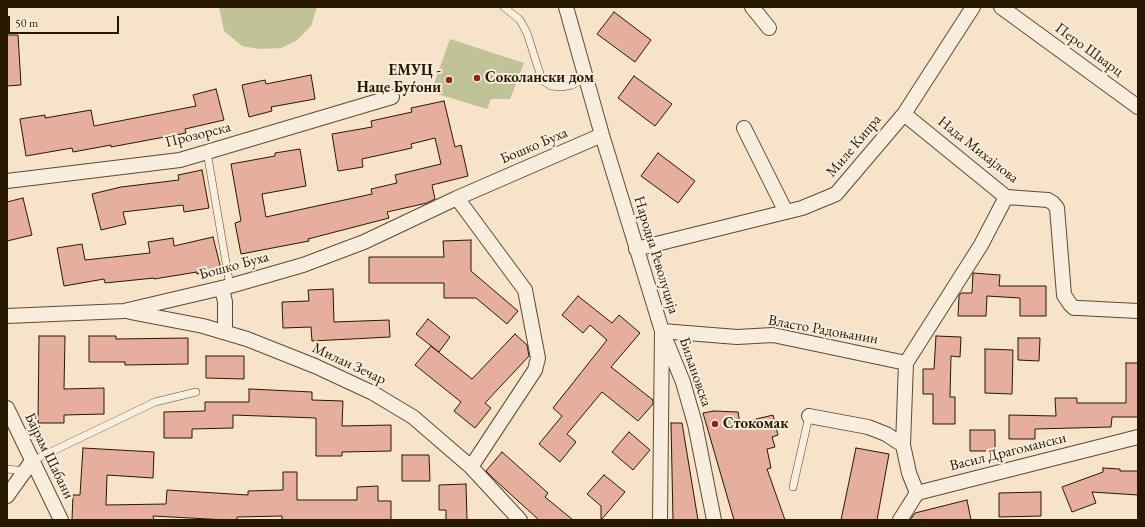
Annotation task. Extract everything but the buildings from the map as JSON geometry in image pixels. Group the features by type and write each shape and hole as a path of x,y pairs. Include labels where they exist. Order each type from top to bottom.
{"street":[{"name":"Народна Револуција","path":"566,7 602,135 662,330 660,520"},
{"path":"752,7 769,28"},
{"name":"Миле Кипра","path":"636,249 802,208 836,194 904,114 973,7"},
{"name":"Перо Шварц","path":"1001,7 1138,107"},
{"name":"Прозорска","path":"7,181 180,160 392,97"},
{"name":"Нада Михајлова","path":"904,114 1006,197 1048,200 1057,208 1064,295 1074,308 1138,311"},
{"path":"744,128 786,212"},
{"name":"Бошко Буха","path":"7,316 124,311 226,287 303,265 364,242 457,198 602,135"},
{"path":"900,520 917,493 909,472 903,445 906,363 981,245 1006,197"},
{"path":"457,198 525,290 538,358 535,370 471,467"},
{"path":"225,332 226,287"},
{"name":"Милан Зечар","path":"124,311 203,326 225,332 315,366 373,393 413,417 471,467 520,520"},
{"name":"Власто Радоњанин","path":"662,330 737,337 773,335 906,363"},
{"name":"Биљановска","path":"662,330 683,382 695,424 714,520"},
{"name":"Бајрам Шабани","path":"7,408 28,466 61,520"},
{"path":"809,416 868,427 886,434 903,445"},
{"name":"Васил Драгомански","path":"917,493 1138,437"},
{"path":"7,496 28,466"}],"lane":[{"path":"504,7 520,20 527,33 542,80 551,86 562,87 572,85 586,78"},
{"path":"207,152 226,287"},
{"path":"7,469 28,466 155,402 196,392"},
{"path":"793,487 809,416"}],"green space":[{"path":"219,7 317,7 311,26 296,41 281,48 259,49 242,46 224,31"},
{"name":"Соколански дом","path":"450,39 524,63 510,99 491,99 487,109 431,92"}],"place":[{"name":"Соколански дом","path":"477,78"},
{"name":"ЕМУЦ - Наце Буѓони","path":"449,80"},
{"name":"Стокомак","path":"715,424"}]}
